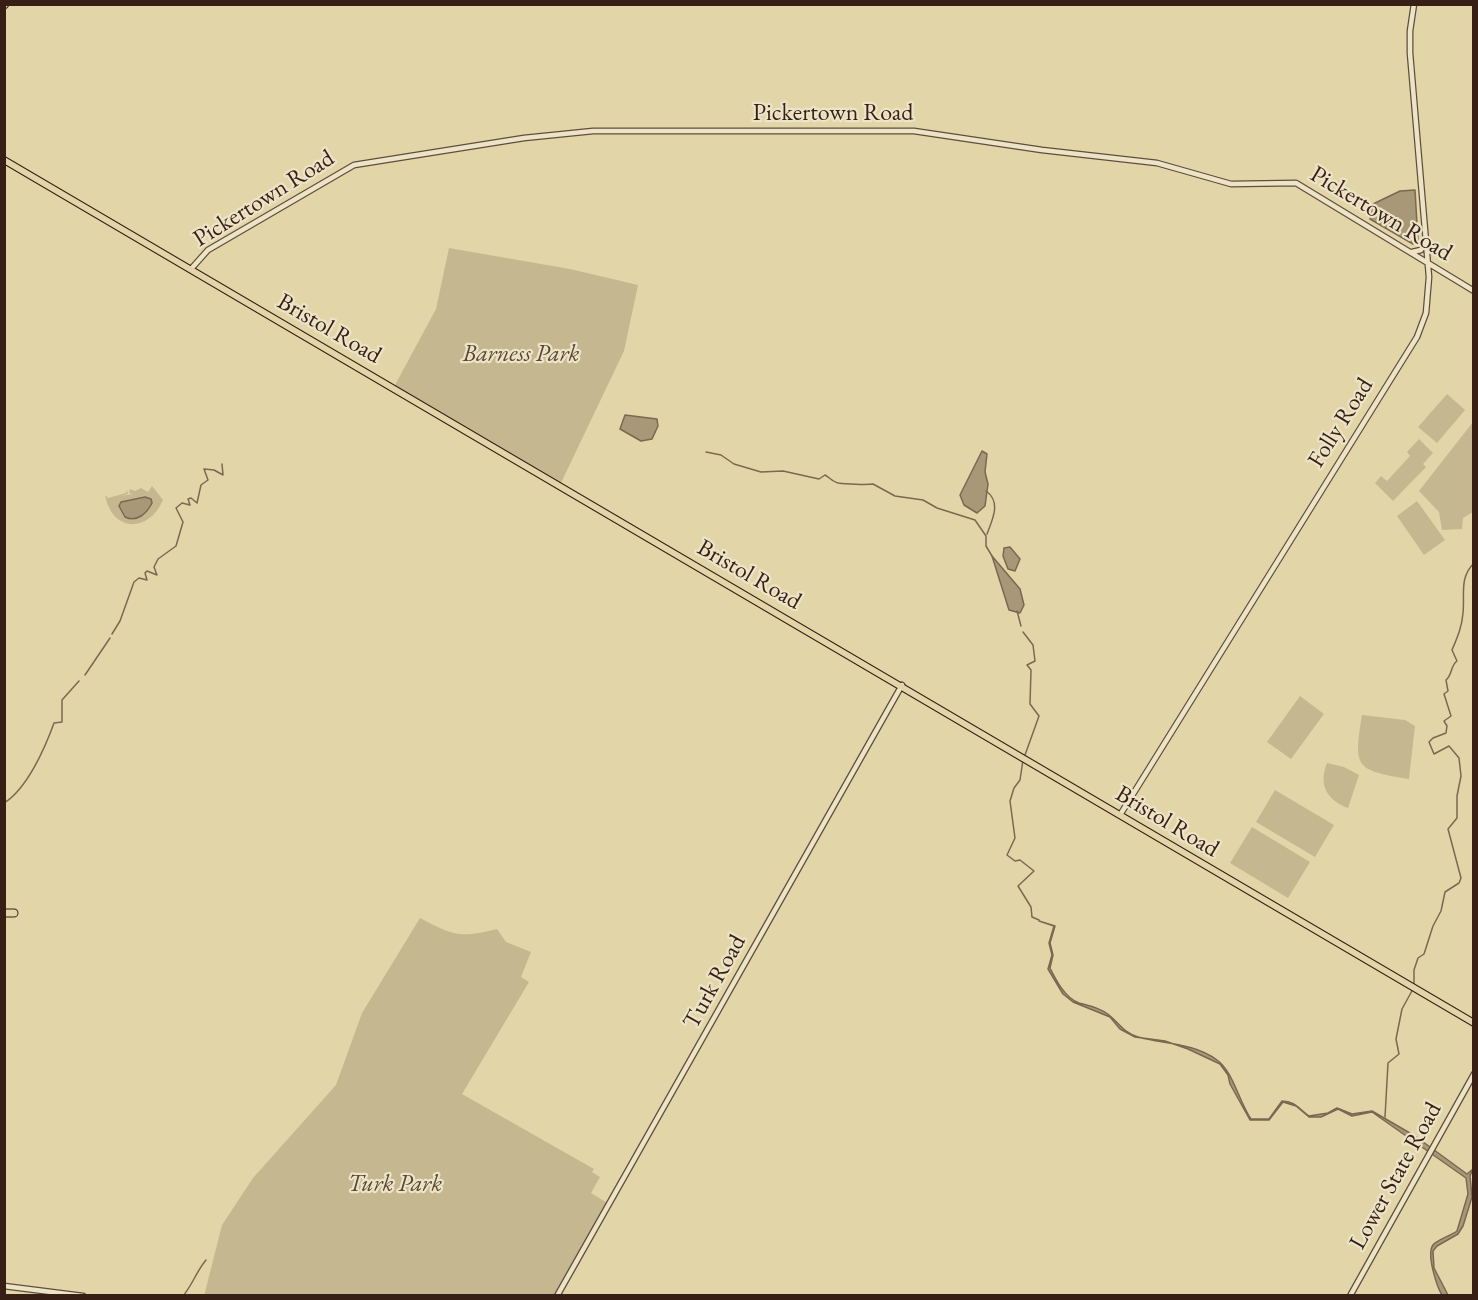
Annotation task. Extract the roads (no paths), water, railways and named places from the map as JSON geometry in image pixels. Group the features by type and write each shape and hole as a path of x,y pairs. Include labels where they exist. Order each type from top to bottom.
{"highway":[{"path":"4,913 14,913"}],"main road":[{"name":"Bristol Road","path":"4,160 902,685 1473,1023"}],"street":[{"name":"Folly Road","path":"1120,814 1417,337 1427,305 1429,276 1410,53 1414,4"},
{"name":"Pickertown Road","path":"191,269 208,250 354,165 524,138 617,130 932,132 1022,148 1152,163 1231,184 1290,182 1308,188 1473,291"},
{"path":"1412,252 1421,250 1426,241"},
{"path":"1429,276 1432,271 1440,270"},
{"name":"Turk Road","path":"557,1296 902,685"},
{"name":"Lower State Road","path":"1350,1296 1473,1074"},
{"path":"4,1286 83,1296"}],"waterway":[{"path":"706,452 721,455 734,464 761,472 783,471 819,479 825,475 834,482 873,484 895,496 923,500 937,508 975,520 986,536 986,546 992,556"},
{"path":"112,634 120,621 134,582 139,578 147,580 145,573 147,571 157,575 154,567 158,559 176,546 183,522 176,508 182,503 190,505 188,499 191,498 197,503 201,485 208,480 204,469 214,470 223,475 222,464"},
{"path":"986,491 991,495 995,506 987,534"},
{"path":"1414,985 1414,970 1418,958 1424,954 1433,926 1441,911 1445,892 1459,883 1461,878 1448,829 1457,818 1457,796 1461,776 1459,758 1449,746 1434,754 1429,742 1446,733 1447,726 1444,721 1451,716 1444,694 1448,691 1446,680 1457,661 1452,650 1462,618 1464,580 1474,563"},
{"path":"1017,611 1021,626"},
{"path":"1023,632 1033,645 1035,661 1027,665 1031,670 1030,704 1039,716 1025,755"},
{"path":"85,675 110,638"},
{"path":"4,803 28,778 54,723 62,722 62,700 79,681"},
{"path":"1023,760 1020,780 1014,788 1010,801 1015,838 1007,855 1015,861 1020,860 1034,871 1018,886 1031,907 1032,917 1039,920"},
{"path":"1385,1117 1388,1063 1399,1054 1396,1039 1402,1009 1413,989"},
{"path":"183,1296 206,1260"}],"park label":[{"name":"Barness Park","path":"521,354"},
{"name":"Turk Park","path":"395,1184"}]}
